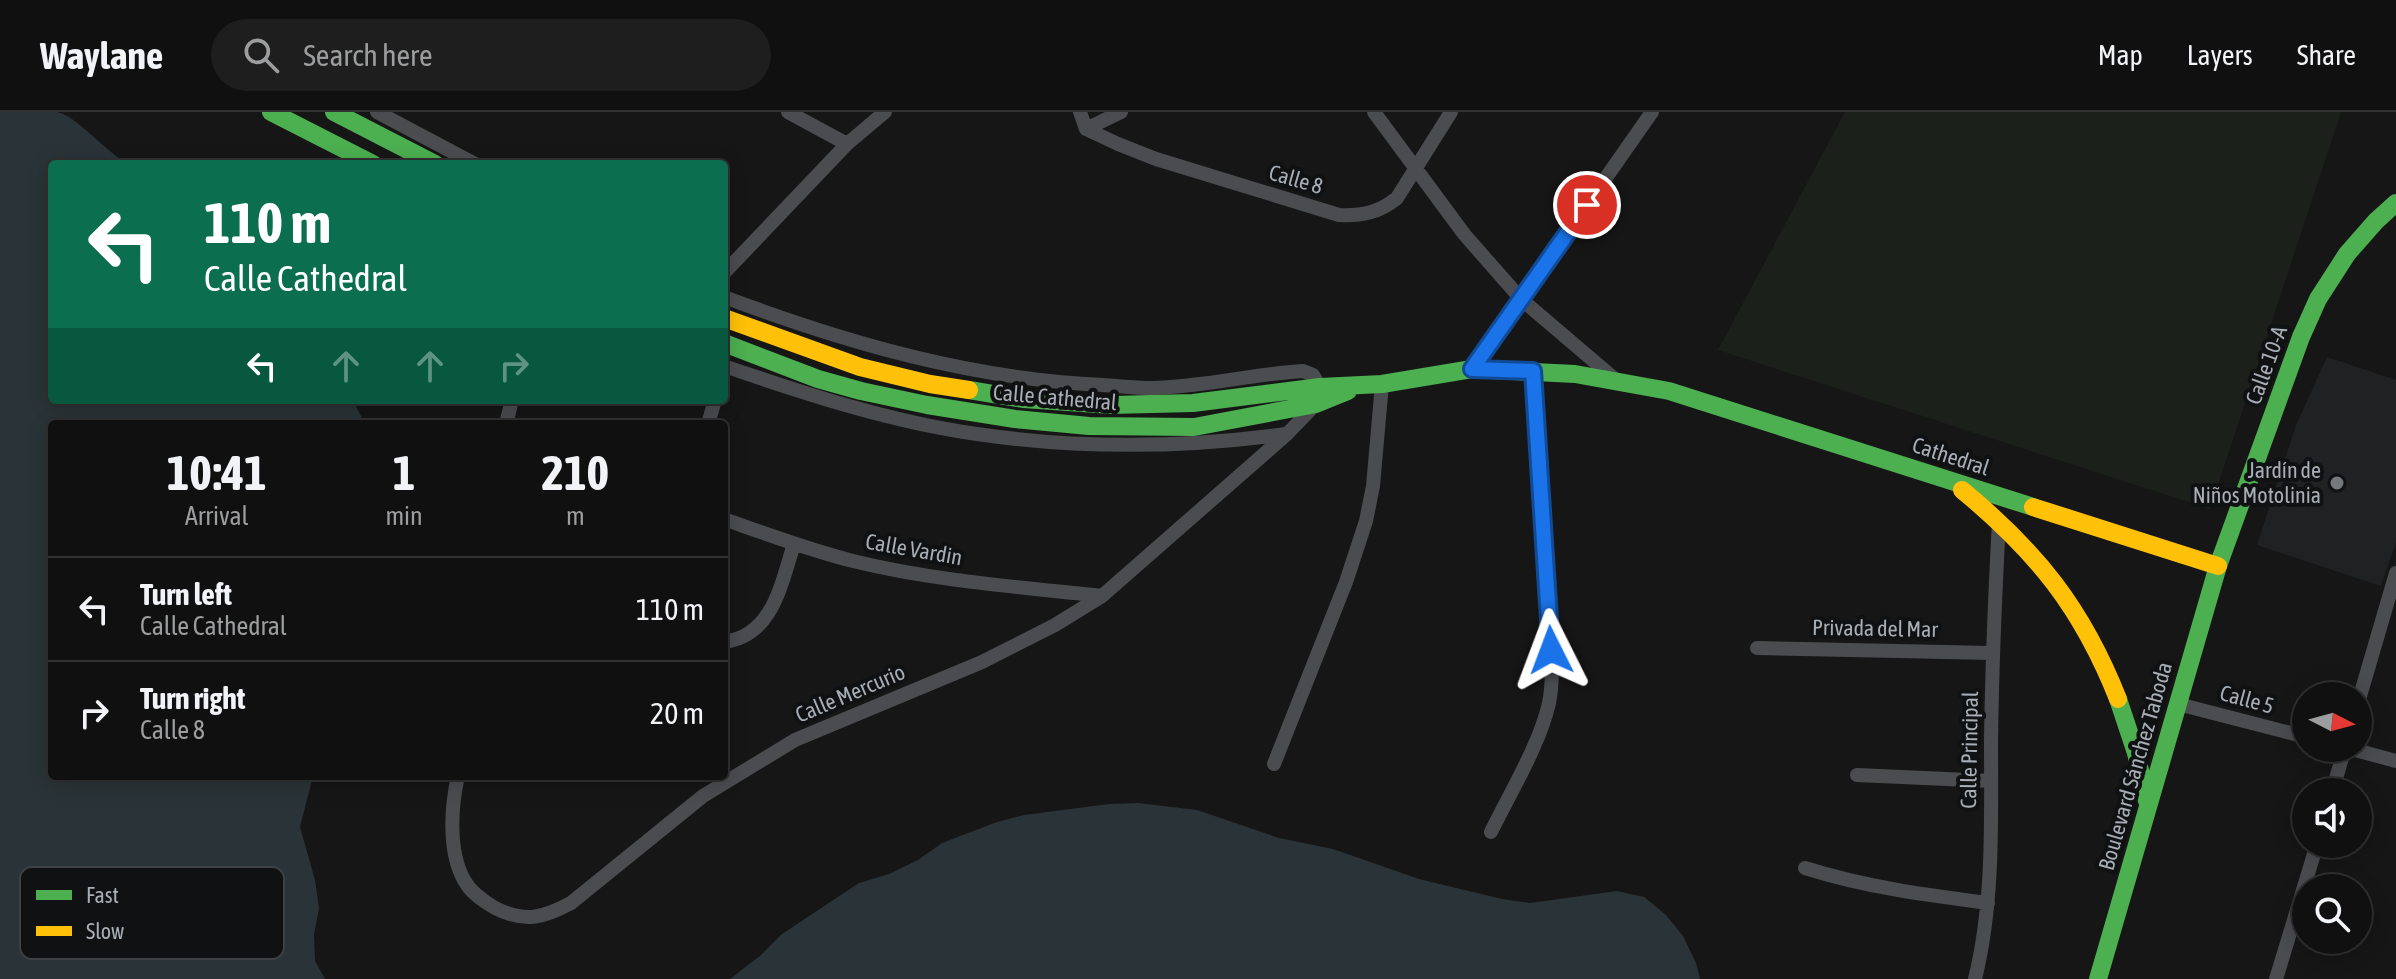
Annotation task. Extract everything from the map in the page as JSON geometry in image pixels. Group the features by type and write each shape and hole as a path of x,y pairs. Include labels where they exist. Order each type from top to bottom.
{"street":[{"path":"271,112 365,160"},
{"path":"334,112 427,160"},
{"path":"377,112 467,160"},
{"path":"788,112 847,144"},
{"path":"728,269 847,144 885,112"},
{"path":"1080,112 1086,129 1121,112"},
{"path":"1374,112 1464,234 1521,299 1616,380"},
{"name":"Calle 8","path":"1086,129 1156,159 1339,215 1356,216 1385,208 1397,198 1451,112"},
{"path":"1472,369 1652,112"},
{"name":"Calle 10-A","path":"2218,566 2301,337 2318,299 2347,254 2396,203"},
{"path":"728,298 869,347 991,374 1066,384 1152,388 1303,371 1313,375 1318,396"},
{"name":"Calle Cathedral","path":"728,320 860,367 930,384 1024,399 1111,405 1318,396"},
{"name":"Calle Cathedral","path":"728,345 818,379 861,391 927,405 1074,425 1194,427 1360,387 1472,369 1575,374 1669,391"},
{"path":"728,367 821,398 974,434 1056,443 1138,446 1225,442 1287,434"},
{"path":"1491,832 1537,736 1549,702 1552,671 1533,371"},
{"path":"1274,764 1346,582 1366,521 1373,486 1382,384"},
{"name":"Cathedral","path":"1669,391 2218,566"},
{"name":"Calle Mercurio","path":"458,780 453,820 454,852 463,879 480,900 509,915 530,918 546,916 571,903 703,796 795,740 982,662 1055,625 1102,596 1287,434 1318,396"},
{"path":"1949,480 2034,555 2084,622 2103,658 2138,755 2148,804"},
{"name":"Calle Vardin","path":"728,520 852,561 902,571 1102,596"},
{"name":"Calle Principal","path":"1975,979 1983,947 1988,903 1992,653 1999,521"},
{"path":"728,642 751,634 766,619 794,544"},
{"name":"Boulevard Sánchez Taboda","path":"2098,979 2218,566"},
{"path":"2364,682 2396,573"},
{"name":"Privada del Mar","path":"1757,648 1992,653"},
{"name":"Calle 5","path":"2178,704 2292,733"},
{"path":"2372,755 2396,761"},
{"path":"1857,775 1991,781"},
{"path":"2276,979 2313,858"},
{"path":"1805,868 1842,880 1988,903"}],"shaded area":[{"path":"0,112 57,112 83,127 122,160 48,160 48,404 355,404 363,420 48,420 48,780 312,780 300,827 315,880 319,908 314,934 315,961 325,979 0,979"},
{"path":"1845,112 2341,112 2210,509 1718,350"},
{"name":"Jardín de Niños Motolinia","path":"2327,357 2396,380 2396,542 2381,586 2257,545 2296,425"},
{"path":"1138,803 1197,810 1279,838 1333,849 1419,879 1502,899 1530,903 1617,891 1644,897 1666,915 1683,936 1700,979 730,979 782,934 859,883 889,874 918,860 942,843 1024,815"}],"traffic: fast":[{"path":"271,112 365,160"},
{"path":"334,112 427,160"},
{"path":"2098,979 2218,566 2301,337 2318,299 2347,254 2396,203"},
{"path":"728,345 818,379 861,391 1015,419 1089,426 1194,427 1316,404 1348,391"},
{"path":"969,390 1024,399 1111,405 1193,403 1320,387 1382,384 1472,369 1575,374 1669,391 2033,507"},
{"path":"2118,699 2136,753 2147,801"}],"traffic: slow":[{"path":"728,319 860,367 969,390"},
{"path":"1962,490 2013,536 2055,584 2089,637 2118,699"},
{"path":"2033,507 2218,566"}],"place":[{"name":"Jardín de Niños Motolinia","path":"2337,483"}],"route":[{"path":"1551,650 1533,371 1472,369 1587,205"}]}
